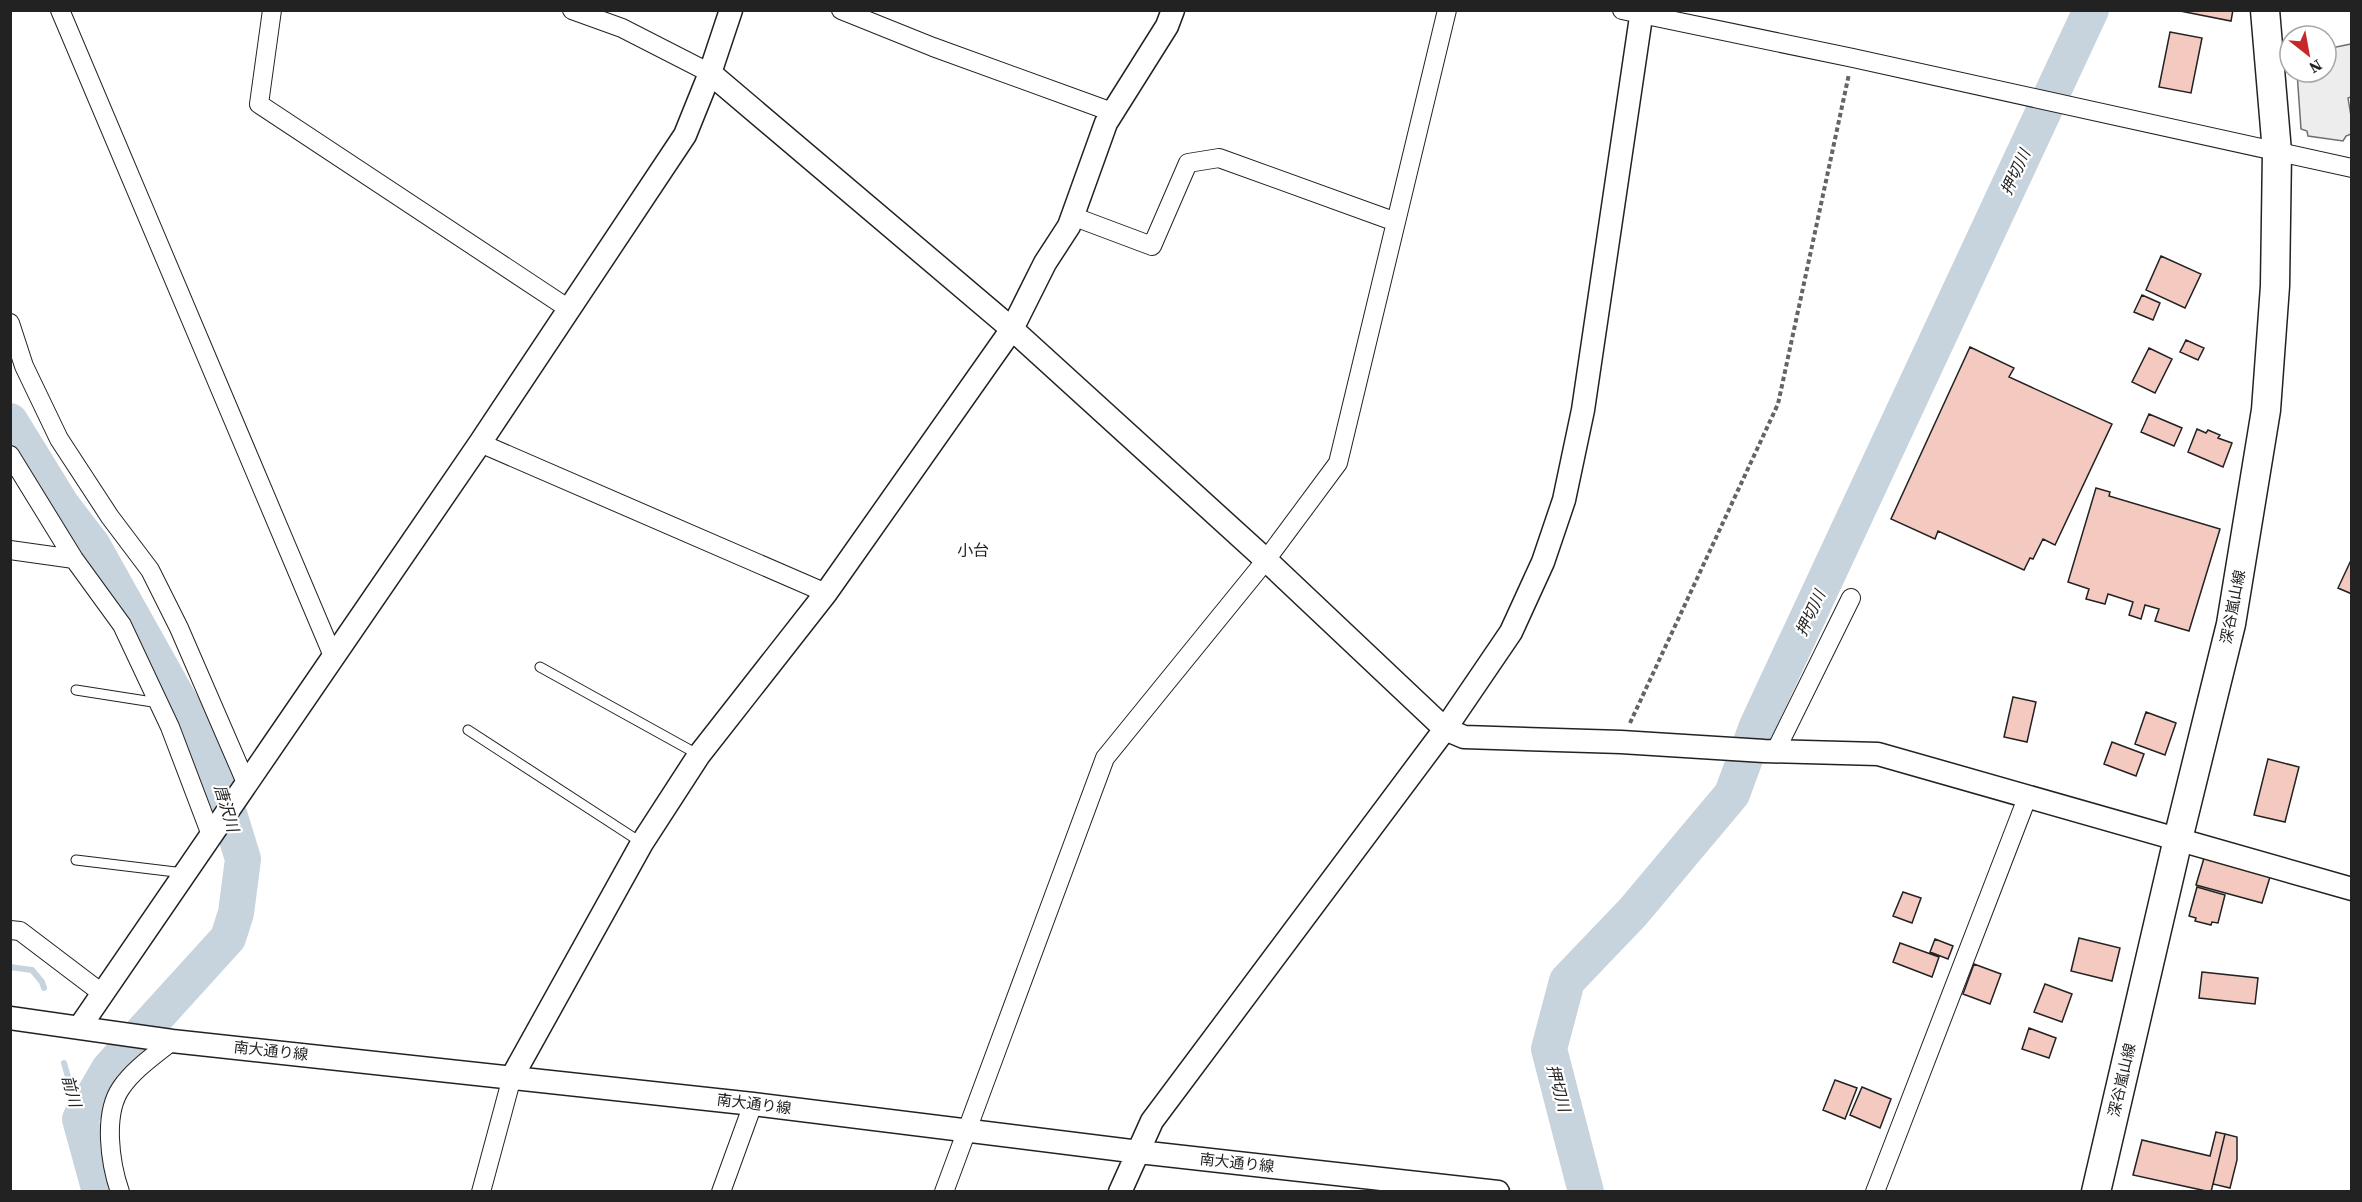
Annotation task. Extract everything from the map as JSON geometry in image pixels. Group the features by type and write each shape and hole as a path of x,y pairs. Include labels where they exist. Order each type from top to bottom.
{"main road":[{"name":"深谷嵐山線","path":"2096,1191 2178,838 2231,624 2266,410 2275,286 2277,152 2265,10"}],"street":[{"path":"60,10 333,656"},
{"path":"273,10 259,104 569,309"},
{"path":"572,10 622,28 710,73 1012,329 1266,560 1445,729 1464,737 1621,742 1769,752 1878,754 2352,889"},
{"path":"79,1028 480,443 685,135 710,73 731,10"},
{"path":"841,10 933,47 1112,112"},
{"path":"481,1191 512,1077 642,843 699,755 826,593 1012,329 1045,263 1069,226 1106,123 1167,26 1173,10"},
{"path":"944,1191 1105,758 1266,560 1338,463 1447,10"},
{"path":"1120,1191 1152,1121 1445,729 1511,632 1543,562 1564,500 1583,410 1635,12 2352,168"},
{"path":"1072,216 1152,246 1188,163 1219,158 1396,222"},
{"path":"10,323 24,366 59,439 110,517 150,570 179,628 243,790"},
{"path":"480,443 826,593"},
{"path":"10,455 74,559 122,625 159,703 213,831"},
{"path":"10,550 74,559"},
{"path":"1769,752 1851,598"},
{"path":"1875,1191 2027,798"},
{"path":"10,930 20,931 103,994"},
{"name":"南大通り線","path":"10,1018 164,1040 753,1104 1139,1152 1498,1191"},
{"path":"120,1191 109,1147 111,1119 120,1089 164,1040"},
{"path":"721,1191 753,1104"}],"lane":[{"path":"540,667 699,755"},
{"path":"76,690 159,703"},
{"path":"468,730 642,843"},
{"path":"76,860 186,873"}],"path":[{"path":"1621,742 1778,404 1853,58"}],"shaded area":[{"path":"2351,44 2351,97 2348,98 2351,134 2343,141 2308,136 2307,131 2301,129 2298,84 2338,84 2338,47"}],"building":[{"path":"2175,10 2233,10 2231,21"},
{"path":"2170,32 2202,38 2191,93 2159,87"},
{"path":"2161,256 2201,274 2185,308 2146,290"},
{"path":"2142,295 2160,303 2153,320 2134,312"},
{"path":"2186,340 2204,348 2198,360 2180,352"},
{"path":"1970,347 2014,368 2009,377 2112,424 2055,545 2043,539 2033,559 2030,558 2024,570 1938,531 1935,539 1891,519"},
{"path":"2149,348 2172,359 2155,393 2132,382"},
{"path":"2149,414 2182,428 2174,446 2141,432"},
{"path":"2197,429 2206,433 2208,430 2220,435 2218,438 2232,443 2223,467 2188,452"},
{"path":"2096,488 2110,492 2109,496 2220,529 2189,631 2155,621 2159,609 2145,605 2141,619 2129,615 2133,602 2108,594 2105,604 2086,599 2089,589 2068,582"},
{"path":"2352,558 2352,594 2338,588"},
{"path":"2013,697 2036,702 2027,742 2004,737"},
{"path":"2146,712 2176,723 2165,755 2135,744"},
{"path":"2112,742 2144,754 2136,776 2104,764"},
{"path":"2268,759 2299,767 2285,822 2254,815"},
{"path":"2204,858 2270,877 2262,903 2196,885"},
{"path":"2197,887 2225,895 2218,923 2212,922 2211,925 2195,921 2196,918 2189,916"},
{"path":"1903,892 1921,898 1912,923 1893,916"},
{"path":"2079,938 2120,948 2112,981 2071,971"},
{"path":"1935,939 1953,946 1948,959 1930,952"},
{"path":"1900,943 1939,957 1932,977 1893,962"},
{"path":"1974,964 2001,974 1990,1004 1963,994"},
{"path":"2202,972 2258,978 2255,1004 2199,998"},
{"path":"2045,984 2072,994 2062,1022 2034,1012"},
{"path":"2029,1028 2056,1038 2049,1058 2022,1049"},
{"path":"1835,1080 1857,1088 1845,1119 1823,1110"},
{"path":"1862,1087 1891,1099 1880,1128 1850,1115"},
{"path":"2216,1132 2225,1134 2211,1192 2133,1175 2142,1140 2210,1156"},
{"path":"2225,1134 2237,1137 2237,1160 2230,1188 2213,1184"}],"waterway":[{"name":"押切川","path":"1586,1192 1549,1049 1567,981 1633,912 1732,794 1757,726 2091,10"},
{"name":"唐沢川","path":"10,421 61,504 93,546 188,716 219,781 243,859 236,913 228,938 109,1069 80,1119 100,1192"},
{"name":"前川","path":"10,967 32,970 44,988"},
{"name":"前川","path":"64,1063 80,1119"}],"district":[{"name":"小台","path":"973,550"}]}
